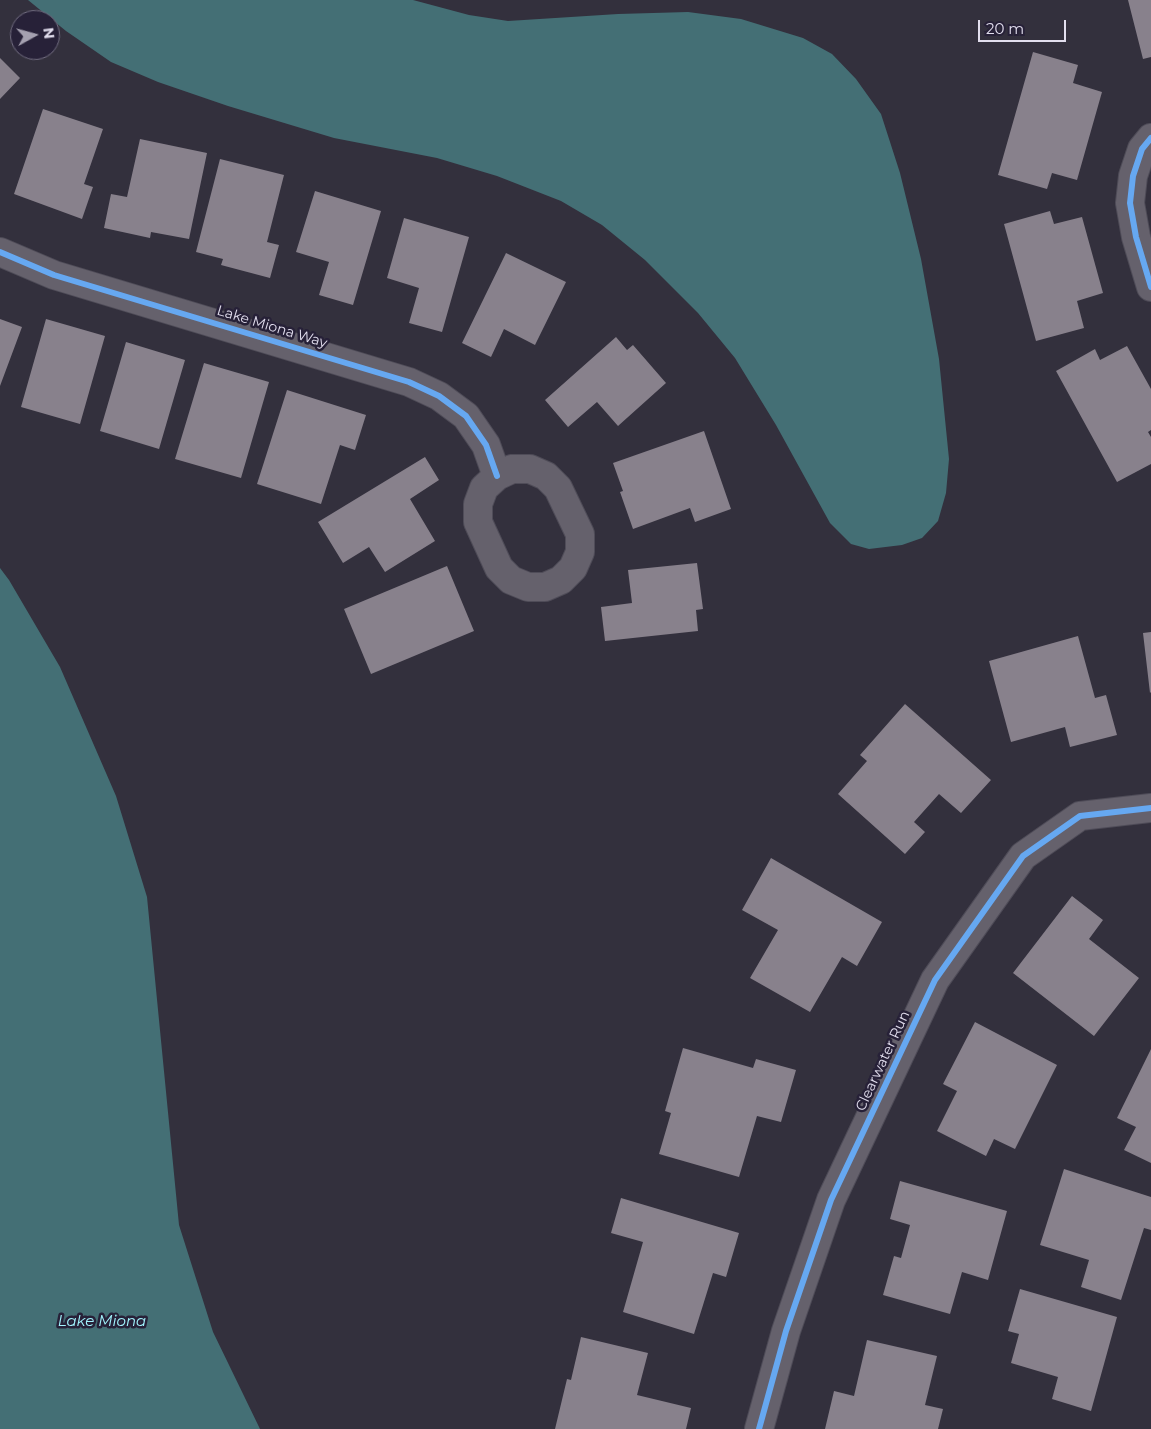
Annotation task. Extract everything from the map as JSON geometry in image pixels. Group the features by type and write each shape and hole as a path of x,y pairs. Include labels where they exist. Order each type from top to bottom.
{"street":[{"path":"1151,138 1142,149 1133,176 1130,203 1136,237 1151,287"},
{"name":"Lake Miona Way","path":"0,252 54,275 409,382 439,396 466,416 486,445 497,476"},
{"path":"512,469 530,469 546,476 558,488 580,534 580,552 573,568 561,580 545,587 528,587 511,580 499,568 478,522 478,504 484,488 497,476 512,469"},
{"name":"Clearwater Run","path":"759,1429 786,1331 831,1200 935,980 1023,856 1080,816 1151,808"}],"water":[{"path":"28,0 413,0 469,15 508,21 688,12 741,19 803,38 832,54 856,79 881,114 900,173 921,259 939,359 949,459 946,493 938,521 922,538 902,545 869,549 851,544 830,523 776,425 735,358 698,313 645,260 602,225 561,201 497,176 437,158 334,138 228,106 158,82 111,62 66,31 60,26 60,10 40,10"},
{"name":"Lake Miona","path":"0,568 60,667 116,796 147,897 179,1225 213,1332 260,1429 0,1429"}],"building":[{"path":"1128,0 1151,0 1151,57 1143,59"},
{"path":"1033,52 1078,65 1073,83 1102,92 1077,180 1052,173 1047,189 998,175"},
{"path":"0,58 20,78 0,99"},
{"path":"43,109 103,129 84,184 93,187 82,219 14,194"},
{"path":"140,139 207,153 189,239 151,232 150,238 104,228 111,194 127,197"},
{"path":"220,159 284,175 267,242 279,245 270,278 221,265 223,259 196,252"},
{"path":"315,191 381,211 353,305 319,295 329,262 296,252"},
{"path":"1050,211 1054,224 1082,217 1103,293 1077,301 1084,328 1036,341 1004,224"},
{"path":"404,218 469,237 442,332 409,323 419,288 387,278"},
{"path":"506,253 566,282 535,345 504,329 491,357 462,343"},
{"path":"0,319 22,327 0,386"},
{"path":"46,319 105,336 80,424 21,407"},
{"path":"616,337 627,350 633,345 666,383 618,426 597,402 568,427 545,400"},
{"path":"126,342 185,360 159,449 100,431"},
{"path":"1127,346 1151,389 1151,430 1148,432 1151,437 1151,464 1117,482 1056,371 1095,349 1100,360"},
{"path":"204,363 269,382 241,478 175,459"},
{"path":"287,390 366,415 355,450 340,445 321,504 257,484"},
{"path":"704,431 731,509 695,522 690,508 633,529 620,492 623,491 613,463"},
{"path":"425,457 439,480 410,499 435,541 385,572 369,547 343,563 318,522"},
{"path":"697,563 703,609 696,610 698,631 605,641 601,607 632,603 628,570"},
{"path":"447,566 474,631 371,674 344,609"},
{"path":"1151,632 1151,692 1150,693 1143,633"},
{"path":"1078,636 1095,698 1106,695 1117,735 1070,747 1065,727 1011,742 989,661"},
{"path":"905,704 991,780 961,813 939,794 914,822 925,832 905,854 838,794 867,761 860,755"},
{"path":"771,858 882,922 857,966 842,957 810,1012 750,978 778,930 742,910"},
{"path":"1072,896 1103,920 1089,939 1139,978 1094,1036 1013,973"},
{"path":"975,1022 1057,1065 1015,1149 994,1139 986,1156 937,1131 957,1091 943,1084"},
{"path":"683,1048 753,1068 756,1059 796,1070 781,1122 757,1116 739,1177 659,1154 671,1113 665,1111"},
{"path":"1151,1049 1151,1163 1124,1150 1136,1127 1117,1118"},
{"path":"1064,1169 1151,1197 1151,1230 1144,1228 1121,1300 1081,1287 1089,1260 1040,1245"},
{"path":"900,1181 1007,1211 988,1280 962,1272 950,1314 883,1295 894,1256 901,1258 910,1225 890,1219"},
{"path":"621,1198 739,1233 726,1277 713,1273 694,1334 623,1312 643,1242 611,1233"},
{"path":"1020,1289 1117,1317 1091,1411 1052,1399 1058,1377 1011,1363 1019,1334 1008,1331"},
{"path":"581,1337 648,1353 637,1395 691,1408 686,1429 555,1429 567,1379 571,1380"},
{"path":"867,1340 937,1356 925,1405 943,1409 938,1429 825,1429 834,1391 854,1396"}],"cycle path":[{"path":"1151,138 1142,149 1133,176 1130,203 1136,237 1151,287"},
{"path":"0,252 54,275 409,382 439,396 466,416 486,445 497,476"},
{"path":"759,1429 786,1331 831,1200 935,980 1023,856 1080,816 1151,808"}]}
